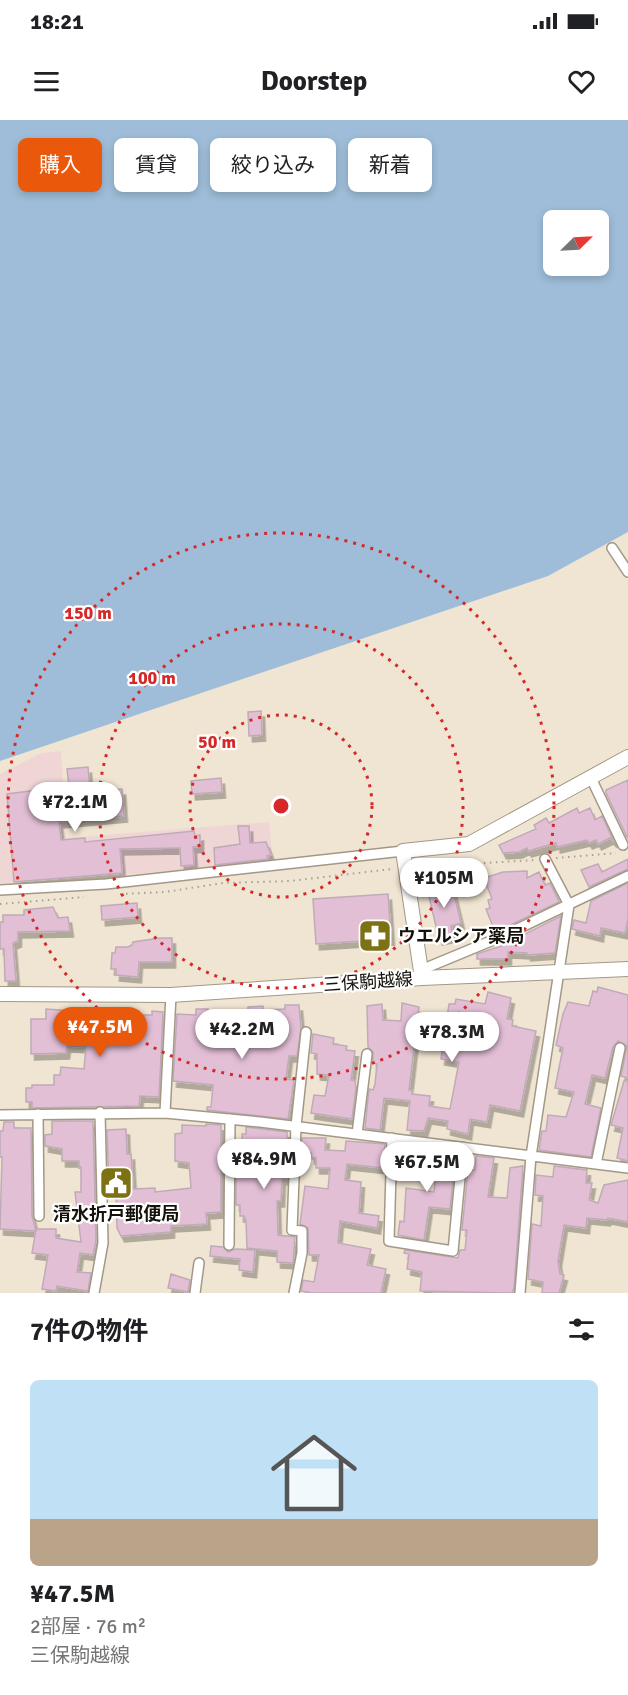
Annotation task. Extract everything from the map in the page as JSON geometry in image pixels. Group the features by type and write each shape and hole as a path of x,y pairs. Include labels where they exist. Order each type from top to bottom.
{"main road":[{"path":"421,974 403,851 469,844 628,757"},
{"name":"三保駒越線","path":"0,994 171,996 421,974 628,969"}],"street":[{"path":"612,548 628,572"},
{"path":"591,778 623,844"},
{"path":"0,890 118,883 403,851"},
{"path":"520,1293 531,1156 569,905 545,859"},
{"path":"421,974 628,876"},
{"path":"165,1113 171,996"},
{"path":"294,1293 302,1253 302,1231 292,1230 296,1126 306,1032"},
{"path":"596,1164 620,1048"},
{"path":"357,1134 367,1054"},
{"path":"94,1293 103,1243 100,1112"},
{"path":"0,1115 165,1113 296,1126 628,1168"},
{"path":"38,1114 39,1216"},
{"path":"230,1119 230,1245"},
{"path":"392,1138 389,1241 453,1251 463,1147"},
{"path":"195,1293 199,1263"}],"path":[{"path":"118,894 165,892 223,884 290,881 405,867 616,853"},
{"path":"0,904 94,896"}],"shaded area":[{"path":"61,751 66,838 269,822 273,864 0,883 0,774 41,753"}],"water":[{"path":"0,120 628,120 628,532 548,576 0,761"}],"building":[{"path":"261,711 262,735 249,736 248,712"},
{"path":"88,767 90,792 122,789 124,816 59,822 61,840 85,838 85,842 194,831 195,836 200,835 200,846 193,847 194,865 181,866 180,848 120,849 122,873 14,882 7,794 69,786 67,769"},
{"path":"221,778 222,792 192,794 191,781"},
{"path":"628,780 628,837 627,837 606,790"},
{"path":"577,808 579,813 590,808 595,820 602,816 614,842 610,838 598,844 596,840 589,843 587,840 557,847 556,843 528,851 527,848 519,852 503,853 499,845 536,829 534,825 546,818 549,823"},
{"path":"238,826 249,826 250,843 266,842 271,855 267,856 268,859 215,865 214,848 240,844"},
{"path":"628,859 628,869 589,887 581,870 598,864 602,872"},
{"path":"527,871 527,878 539,872 545,885 550,883 559,902 495,932 486,909 490,908 488,900 492,899 484,878 503,872"},
{"path":"451,882 461,923 451,926 453,936 439,939 427,888"},
{"path":"628,883 628,919 625,933 601,928 600,936 572,929 574,920 586,923 591,901"},
{"path":"388,894 391,939 316,944 313,899"},
{"path":"137,903 138,917 102,920 101,906"},
{"path":"53,907 58,918 68,917 70,931 18,932 18,941 13,943 16,981 5,981 4,949 0,949 0,922 3,922 3,915 24,915 24,910"},
{"path":"561,916 555,953 527,955 527,953 508,952 508,959 477,959 477,954 501,946"},
{"path":"172,938 172,962 139,962 138,977 116,975 116,969 111,969 112,953 115,953 116,947 128,947 133,942"},
{"path":"598,987 628,995 628,1078 621,1076 627,1046 618,1041 613,1047 605,1078 592,1075 585,1104 601,1108 591,1157 539,1150 542,1131 546,1131 548,1115 566,1117 574,1092 555,1088 563,1048 556,1045 563,1014 568,1002 589,1006 593,991 597,992"},
{"path":"488,992 511,998 507,1019 513,1020 512,1026 536,1031 520,1111 490,1105 487,1122 470,1119 468,1134 447,1129 448,1121 428,1118 424,1131 407,1130 410,1101 384,1098 380,1130 365,1128 369,1089 373,1090 375,1084 377,1064 373,1063 373,1052 368,1047 367,1006 382,1004 383,1020 401,1021 402,1003 419,1007 409,1090 412,1090 412,1094 430,1096 429,1106 450,1109 459,1062 441,1059 449,1004 455,1004 456,999 485,1004"},
{"path":"285,1005 299,1005 301,1028 297,1056 289,1056 286,1079 294,1080 288,1119 207,1110 207,1107 211,1107 213,1085 173,1081 177,1014 196,1015 196,1009 208,1009 206,1041 230,1043 232,1015 243,1016 243,1010 248,1010 248,1007 263,1006 263,1010 285,1009"},
{"path":"46,1009 72,1011 72,1014 91,1014 96,1009 130,1010 130,1015 152,1015 152,1011 163,1012 159,1097 140,1096 139,1106 32,1108 32,1102 26,1102 26,1088 32,1088 32,1085 54,1085 54,1075 60,1075 61,1067 84,1069 86,1047 67,1046 66,1053 31,1054 31,1019 46,1019"},
{"path":"313,1034 334,1038 333,1044 347,1046 346,1050 355,1051 351,1080 355,1081 356,1088 352,1119 311,1113 314,1095 325,1096 329,1075 317,1074 317,1054 311,1053"},
{"path":"624,1081 628,1081 628,1161 617,1158 623,1128 611,1125"},
{"path":"52,1121 93,1121 96,1240 93,1255 80,1253 77,1272 91,1273 88,1291 57,1286 56,1291 42,1289 48,1255 32,1253 36,1229 56,1229 56,1238 81,1242 75,1192 81,1192 81,1167 79,1168 79,1161 62,1161 62,1149 45,1146 45,1135 52,1134"},
{"path":"4,1122 14,1122 14,1128 31,1128 32,1216 36,1231 0,1229 2,1157 0,1157 0,1131 3,1131"},
{"path":"206,1124 221,1125 221,1212 206,1213 207,1224 171,1226 171,1232 121,1236 117,1228 116,1189 109,1190 107,1130 126,1129 127,1154 131,1154 133,1189 155,1188 155,1192 191,1188 189,1163 175,1161 175,1134 182,1133 182,1125 206,1126"},
{"path":"246,1127 287,1132 287,1179 282,1179 281,1201 277,1201 278,1235 295,1237 293,1263 277,1262 277,1251 247,1248 246,1221 244,1216 240,1216 240,1205 236,1205 236,1166 243,1165 242,1134 246,1134"},
{"path":"302,1138 326,1138 325,1150 345,1151 346,1141 385,1144 383,1168 347,1164 345,1180 361,1182 359,1213 379,1216 377,1228 340,1221 338,1243 371,1249 367,1265 386,1269 381,1293 301,1291 303,1280 314,1282 319,1255 309,1255 308,1228 300,1224 305,1186 328,1189 330,1168 316,1168 316,1158 311,1158 311,1153 302,1152"},
{"path":"436,1151 456,1153 450,1209 429,1207 424,1240 398,1235 400,1221 404,1222 406,1188 434,1192 436,1173 404,1170 406,1156 435,1160"},
{"path":"476,1156 494,1158 488,1197 507,1198 510,1168 523,1166 512,1293 420,1291 422,1272 407,1269 409,1254 404,1253 405,1250 458,1258 460,1250 465,1250 467,1230 462,1230 468,1170 475,1170"},
{"path":"554,1166 587,1170 586,1183 592,1183 589,1200 598,1203 604,1185 628,1180 628,1222 608,1218 607,1220 587,1218 586,1228 564,1225 558,1261 560,1274 564,1275 559,1293 542,1293 543,1282 528,1279 532,1224 541,1226 543,1196 535,1195 536,1175 553,1177"},
{"path":"211,1246 223,1247 228,1252 235,1249 255,1250 253,1272 239,1270 240,1259 210,1256"},
{"path":"171,1274 190,1280 188,1292 168,1288"}],"place":[{"name":"ウエルシア薬局","path":"375,936"},
{"name":"清水折戸郵便局","path":"116,1183"}]}
